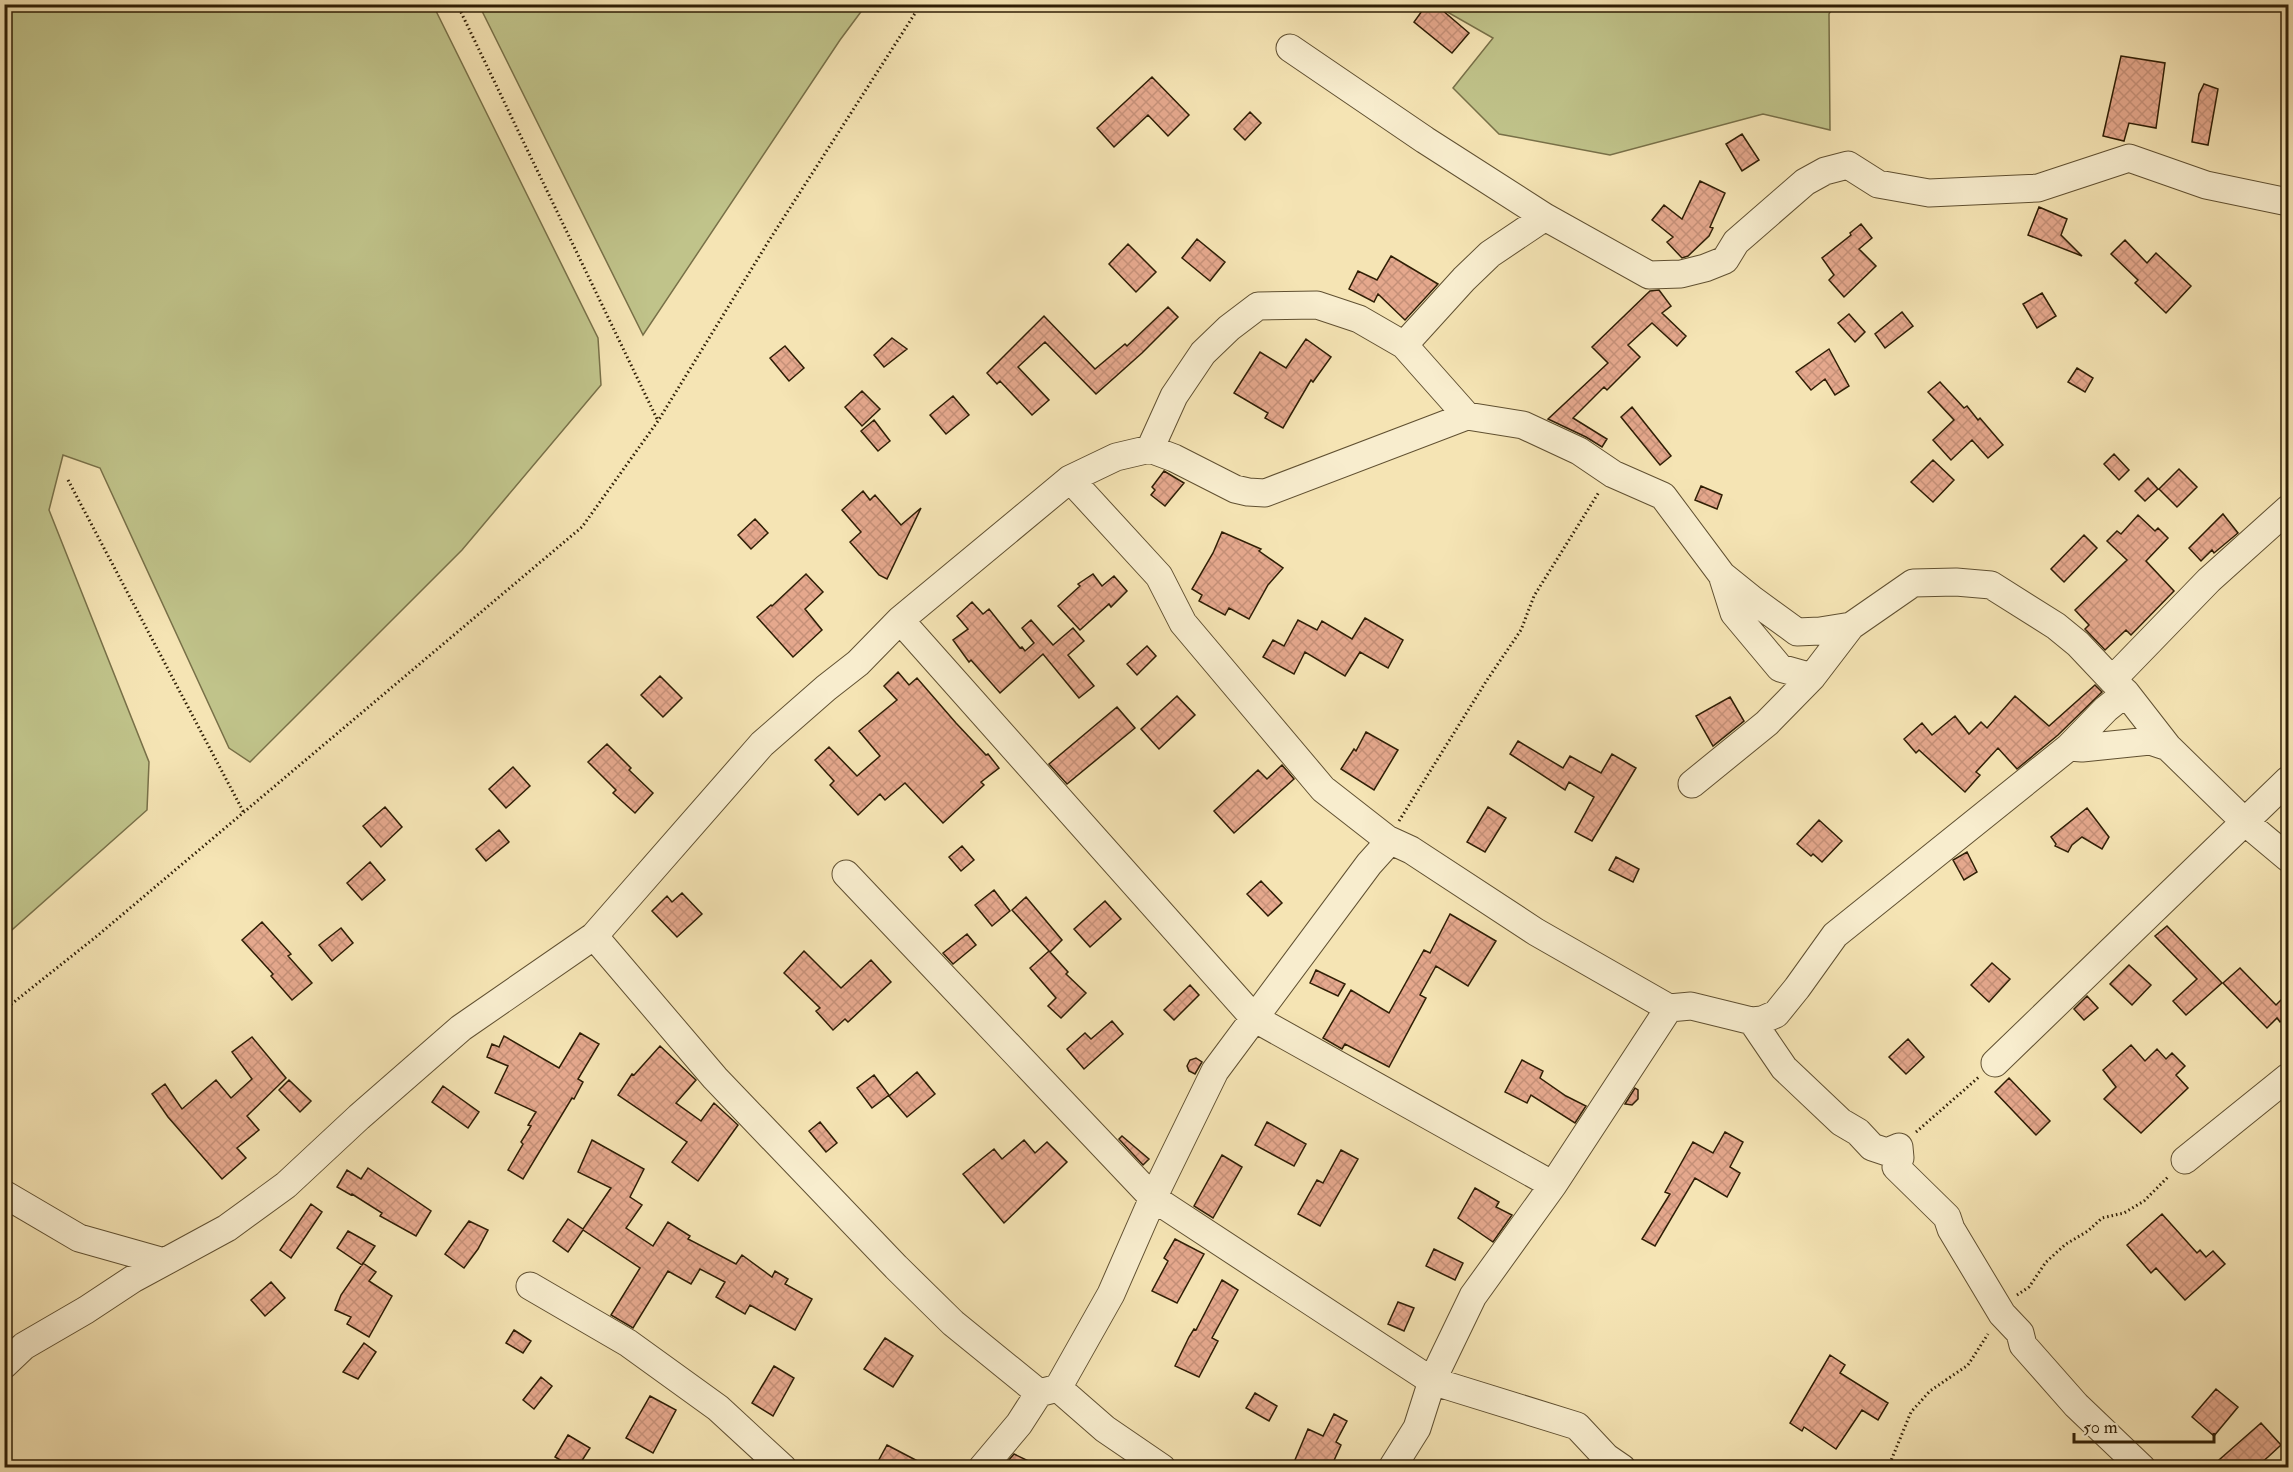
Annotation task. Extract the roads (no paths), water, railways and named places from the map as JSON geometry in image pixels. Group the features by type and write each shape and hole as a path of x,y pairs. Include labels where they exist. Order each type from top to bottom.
{"street":[{"path":"1290,48 1425,140 1545,217 1649,275 1668,275 1705,268 1725,260 1736,242 1805,182 1825,171 1848,165 1878,184 1929,193 2038,188 2129,158 2206,185 2289,202"},
{"path":"1404,345 1490,254 1545,217"},
{"path":"1150,449 1174,396 1203,353 1229,328 1258,306 1317,305 1359,319 1404,345 1467,416"},
{"path":"4,1365 24,1346 164,1262 227,1228 286,1185 359,1117 461,1028 594,936 762,744 858,663 900,620 1070,479 1116,457 1150,449 1174,458 1235,489 1265,493 1467,416 1523,425 1579,451 1613,474 1663,496 1722,574 1797,632 1820,632 1851,626"},
{"path":"1070,479 1159,576 1183,623 1323,789 1387,839 1411,850 1536,932 1669,1008 1691,1006 1752,1021 1762,1020 1776,1014 1835,935 2069,747 2106,709 2119,686 2209,580 2289,509"},
{"path":"1722,574 1734,613 1780,668 1812,677"},
{"path":"1692,784 1767,723 1812,677 1851,626 1914,583 1956,582 1991,585 2056,626 2078,644 2119,686 2168,747 2245,822 2289,858"},
{"path":"900,620 1254,1018 1553,1185"},
{"path":"2069,747 2082,748 2150,741 2168,747"},
{"path":"1995,1063 2289,780"},
{"path":"982,1467 1048,1391 1111,1294 1153,1198 1215,1071 1369,864 1387,844 1387,839"},
{"path":"846,874 1153,1198 1432,1381 1577,1426 1606,1457 1622,1467"},
{"path":"594,936 715,1078 896,1267 953,1323 1048,1391 1162,1467"},
{"path":"1392,1467 1417,1428 1432,1381 1473,1296 1553,1185 1669,1008"},
{"path":"1752,1021 1784,1068 1841,1122 1858,1132 1872,1147 1887,1152 1899,1147 1900,1158 1896,1167 1947,1217 1951,1229 2002,1314 2020,1333 2023,1344 2076,1405 2142,1467"},
{"path":"2185,1160 2289,1077"},
{"path":"4,1194 79,1238 164,1262"},
{"path":"530,1286 628,1344 718,1408 783,1467"}]}
